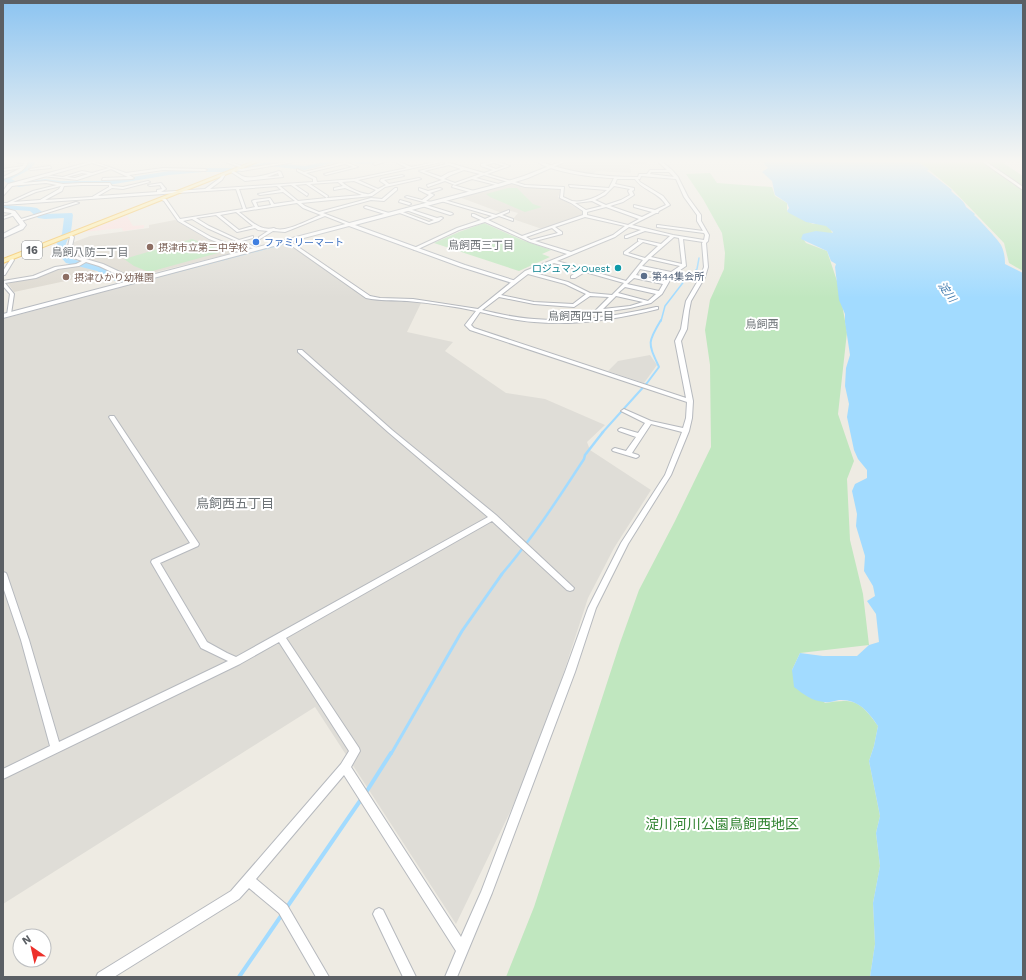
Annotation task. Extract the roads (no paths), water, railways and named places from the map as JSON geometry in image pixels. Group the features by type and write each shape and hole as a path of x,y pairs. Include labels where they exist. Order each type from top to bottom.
{"main road":[{"name":"16","path":"3,261 69,235 133,207"}],"street":[{"path":"20,220 64,207"},
{"path":"169,207 179,220 210,238 245,252"},
{"path":"179,220 264,207"},
{"path":"306,207 325,216 514,282"},
{"path":"311,210 324,207"},
{"path":"318,213 342,207"},
{"path":"85,261 34,276 3,282 11,293 6,315 348,224 399,212 410,207 439,219 429,223 399,212"},
{"path":"433,207 451,214"},
{"path":"471,207 512,220"},
{"path":"579,207 585,211 603,207"},
{"path":"608,207 624,214 643,219"},
{"path":"626,210 633,207"},
{"path":"638,207 657,212"},
{"path":"667,207 628,226 614,236 527,272 479,310 468,325 472,329 690,400"},
{"path":"451,977 486,893 570,672 592,608 625,543 668,475 686,432 689,418 690,400 678,341 683,336 687,306 704,274 707,253 704,243 707,235 699,221 699,215 693,207"},
{"path":"369,209 388,214"},
{"path":"3,210 13,212 20,220 23,227 3,236"},
{"path":"236,211 258,229 274,229 284,231 325,216"},
{"path":"415,248 458,229 508,211"},
{"path":"585,211 585,216"},
{"path":"3,218 14,214"},
{"path":"217,214 238,231"},
{"path":"473,215 531,241 572,254"},
{"path":"522,237 585,216 681,238 706,241"},
{"path":"193,218 256,249"},
{"path":"650,231 662,222"},
{"path":"658,226 704,232"},
{"path":"223,234 256,227"},
{"path":"531,241 561,233 552,227"},
{"path":"260,238 274,229"},
{"path":"626,238 644,230"},
{"path":"69,235 72,237 69,251 73,256 101,265 135,281"},
{"path":"592,318 633,276 634,271 648,259 660,245 673,236"},
{"path":"238,241 252,237"},
{"path":"681,238 684,266"},
{"path":"636,239 660,245"},
{"path":"287,241 302,253 368,297 375,299 402,299 450,305 518,319 546,322 565,322 622,316 656,308"},
{"path":"642,241 625,253 684,266"},
{"path":"3,274 12,260 10,258"},
{"path":"553,261 625,284 660,293"},
{"path":"598,311 630,308 649,302 660,293 673,274 684,266"},
{"path":"639,267 673,274"},
{"path":"573,277 584,270"},
{"path":"603,276 611,270"},
{"path":"527,272 578,286 588,294 614,295 649,302"},
{"path":"633,276 666,284"},
{"path":"3,294 11,293"},
{"path":"497,295 534,303 574,306 588,294"},
{"path":"300,351 390,431 493,517 570,588"},
{"path":"624,411 649,422 686,432"},
{"path":"112,417 195,544 155,562 204,645 237,661"},
{"path":"628,453 649,422"},
{"path":"621,430 640,436"},
{"path":"616,450 636,456"},
{"path":"3,774 237,661 493,517"},
{"path":"3,575 25,640 56,748"},
{"path":"102,977 235,895 345,767 354,751 280,636"},
{"path":"345,767 462,949"},
{"path":"248,880 286,913 323,977"},
{"path":"379,914 410,977"}],"water":[{"name":"淀川","path":"788,207 966,207 975,214 974,215 1001,245 1005,256 1005,264 1023,273 1023,977 870,977 875,944 873,903 880,866 876,833 880,816 869,761 878,726 870,715 857,704 846,700 824,702 804,695 794,687 792,670 800,653 823,656 857,656 869,645 879,642 876,614 867,601 875,596 873,586 864,571 865,556 856,526 857,514 852,491 855,484 867,478 867,470 858,459 854,450 847,417 849,404 845,386 846,368 850,355 845,314 839,300 835,267 836,264 831,261 827,251 801,239 803,234 816,231 833,232 826,226 806,222 789,213 787,211"}],"waterway":[{"path":"3,207 31,209 40,216 45,217 69,215 66,234 61,241 61,252 65,258 69,261 100,269 124,282"},
{"path":"124,282 126,285 287,243"},
{"path":"661,321 665,306 685,280 697,269 699,258"},
{"path":"602,433 647,383 659,367 651,348 651,339 661,320"},
{"path":"501,575 534,533 584,459 585,455 603,432"},
{"path":"391,754 462,631 502,574"},
{"path":"365,794 391,753"},
{"path":"287,907 362,798"},
{"path":"239,977 283,913"}],"place":[{"name":"ファミリーマート","path":"256,242"},
{"name":"摂津市立第二中学校","path":"150,247"},
{"name":"ロジュマンOuest","path":"618,268"},
{"name":"第44集会所","path":"644,276"},
{"name":"摂津ひかり幼稚園","path":"66,277"}],"district":[{"name":"鳥飼西三丁目","path":"481,245"},
{"name":"鳥飼八防二丁目","path":"90,252"},
{"name":"鳥飼西四丁目","path":"581,316"},
{"name":"鳥飼西","path":"762,324"},
{"name":"鳥飼西五丁目","path":"235,503"}],"park label":[{"name":"淀川河川公園鳥飼西地区","path":"722,824"}]}
